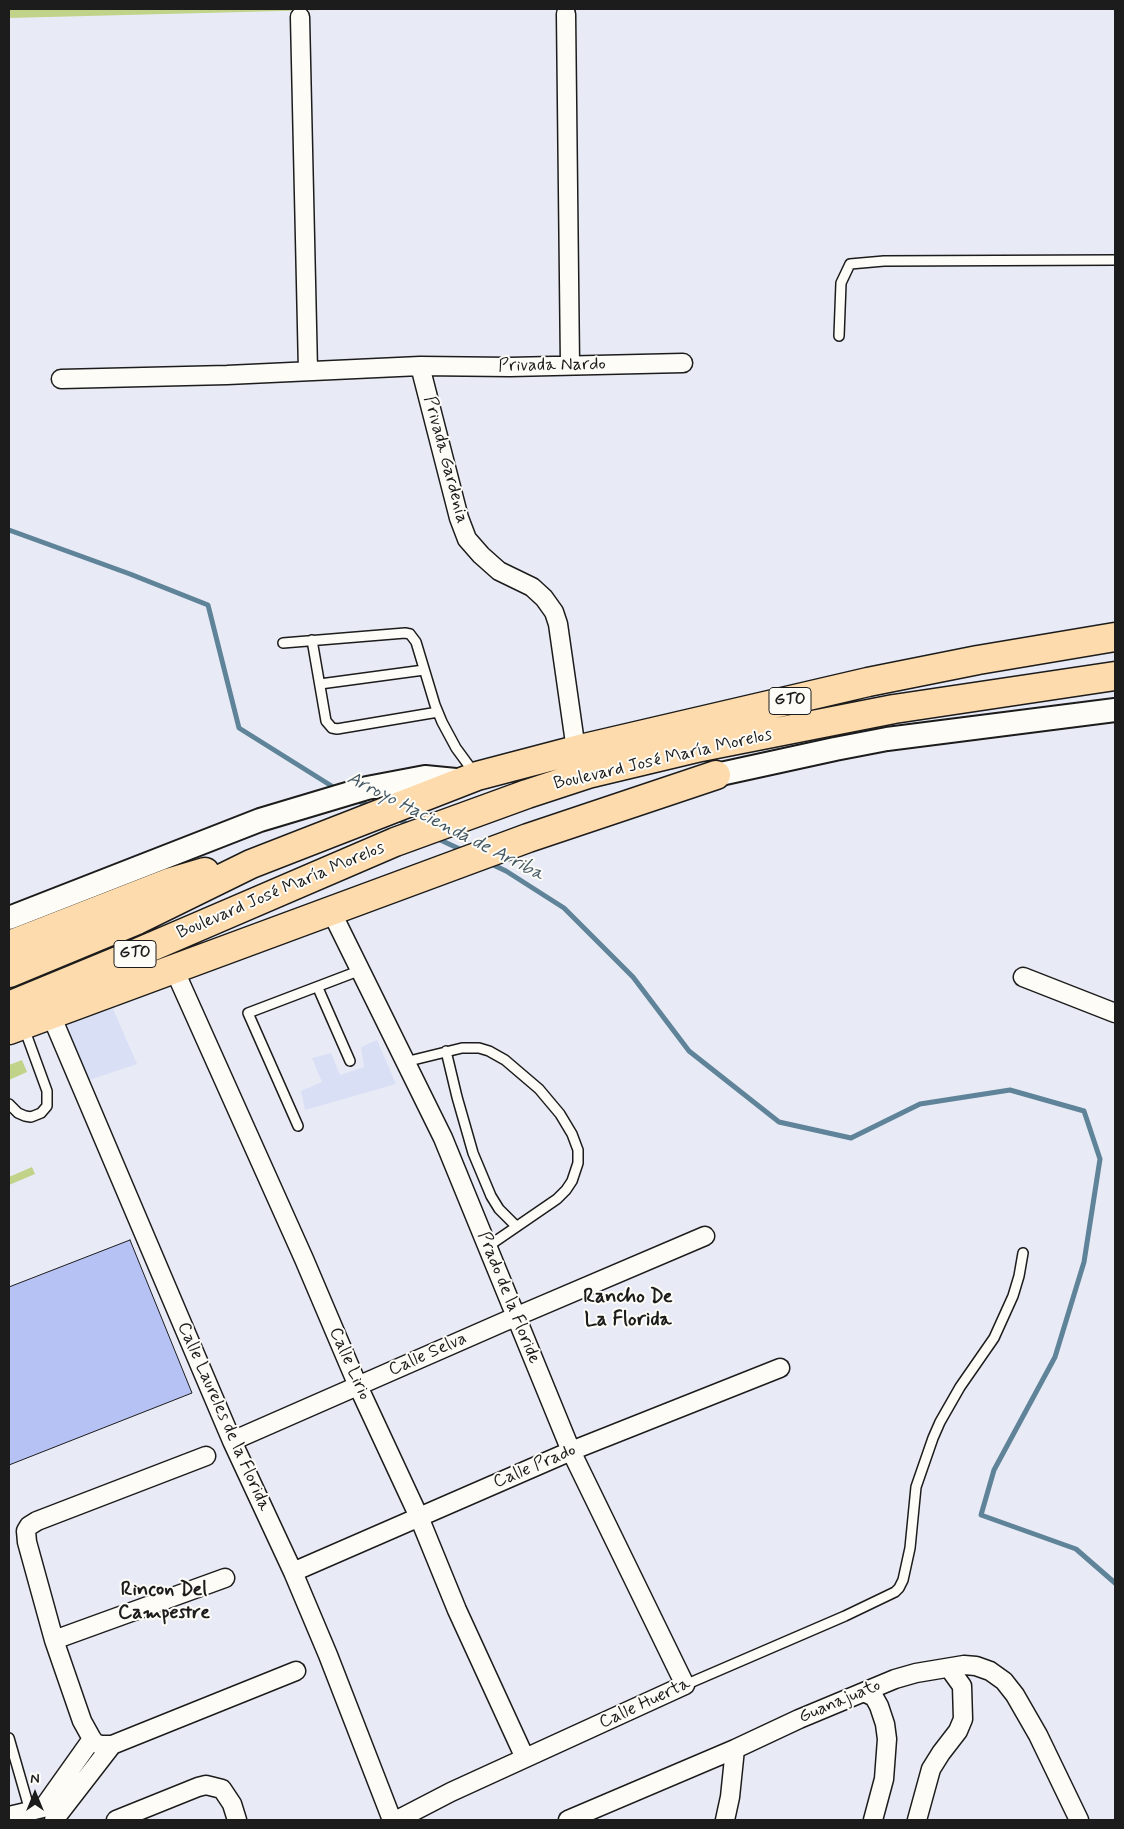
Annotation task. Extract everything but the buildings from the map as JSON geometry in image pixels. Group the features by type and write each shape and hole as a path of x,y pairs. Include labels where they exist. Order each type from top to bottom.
{"main road":[{"name":"Boulevard José María Morelos","path":"9,972 137,920 251,864 472,779 576,750 877,680 978,660 1115,637"},
{"name":"Boulevard José María Morelos","path":"13,1020 130,956 395,842 527,794 609,769 700,747 894,708 1115,676"},
{"path":"609,769 716,775"},
{"path":"13,1020 50,1015 528,838 716,775"},
{"path":"9,945 168,883 208,871 251,864"}],"street":[{"path":"566,14 570,366"},
{"path":"300,17 308,371"},
{"name":"Privada Nardo","path":"61,379 227,376 420,366 570,366 683,363"},
{"name":"Privada Gardenia","path":"420,366 459,518 467,539 499,571 532,587 544,598 554,612 558,624 576,750"},
{"name":"Boulevard José María Morelos","path":"716,775 887,739 1115,710"},
{"name":"Boulevard José María Morelos","path":"9,918 260,820 367,788 424,777 472,779"},
{"name":"Prado de la Floride","path":"331,911 443,1138 571,1451 686,1685"},
{"name":"Calle Lirio","path":"174,968 304,1259 358,1386 419,1516 457,1610 525,1758"},
{"path":"1023,977 1115,1013"},
{"name":"Calle Laureles de la Florida","path":"50,1015 232,1441 293,1572 328,1655 392,1820"},
{"name":"Calle Selva","path":"232,1441 706,1236"},
{"name":"Calle Prado","path":"293,1572 571,1451 780,1368"},
{"path":"206,1456 37,1521 29,1526 25,1534 54,1640 82,1721 92,1739 101,1745 112,1745 296,1671"},
{"path":"54,1640 225,1578"},
{"name":"Guanajuato","path":"568,1820 735,1749 800,1719 907,1675 964,1665 976,1666 990,1671 1004,1681 1015,1695 1034,1727 1074,1817"},
{"path":"917,1820 931,1769 958,1731 963,1719 962,1686 949,1668"},
{"name":"Calle Huerta","path":"397,1820 452,1792 686,1685"},
{"path":"864,1692 874,1697 879,1706 885,1724 887,1739 884,1779 873,1820"},
{"path":"43,1815 92,1739"},
{"path":"9,1816 43,1815 112,1745"},
{"path":"725,1820 730,1796 735,1749"},
{"path":"116,1820 198,1787 206,1786 222,1789 234,1812"}],"lane":[{"path":"839,336 841,283 850,264 884,261 1115,260"},
{"path":"283,643 410,634 416,642 438,712 472,779"},
{"path":"312,640 326,721 332,728 338,729 438,712"},
{"path":"320,684 424,670"},
{"path":"298,1126 248,1013 318,988 361,970"},
{"path":"318,988 350,1061"},
{"path":"9,1104 18,1113 31,1117 41,1113 47,1106 47,1091 13,1020"},
{"path":"405,1062 462,1048 479,1048 498,1054 538,1088 560,1114 572,1134 578,1150 578,1163 572,1181 557,1199 487,1247"},
{"path":"446,1051 457,1097 474,1153 490,1196 499,1209 516,1226"},
{"name":"Calle Huerta","path":"686,1685 895,1592 903,1580 910,1548 916,1487 932,1438 960,1387 994,1338 1013,1296 1023,1253"},
{"path":"9,1738 43,1815"}],"shaded area":[{"path":"113,1009 137,1064 86,1081 63,1024"},
{"path":"377,1040 396,1084 305,1110 301,1091 322,1082 312,1058 331,1053 340,1075 364,1067 361,1047"}],"green space":[{"path":"9,9 359,9 9,18"},
{"path":"22,1060 27,1072 9,1080 9,1065"},
{"path":"32,1167 35,1174 9,1185 9,1177"}],"waterway":[{"name":"Arroyo Hacienda de Arriba","path":"9,530 130,574 208,605 239,728 338,790"},
{"name":"Arroyo Hacienda de Arriba","path":"354,799 371,807"},
{"name":"Arroyo Hacienda de Arriba","path":"395,818 412,826"},
{"name":"Arroyo Hacienda de Arriba","path":"436,838 464,851"},
{"name":"Arroyo Hacienda de Arriba","path":"487,862 506,871 564,908 633,977 689,1051 779,1122 851,1138 920,1104 1010,1090 1084,1111 1100,1159 1084,1262 1055,1357 994,1470 981,1515 1076,1549 1115,1583"}],"district":[{"name":"Rancho De La Florida","path":"628,1310"},
{"name":"Rincon Del Campestre","path":"164,1602"}]}
